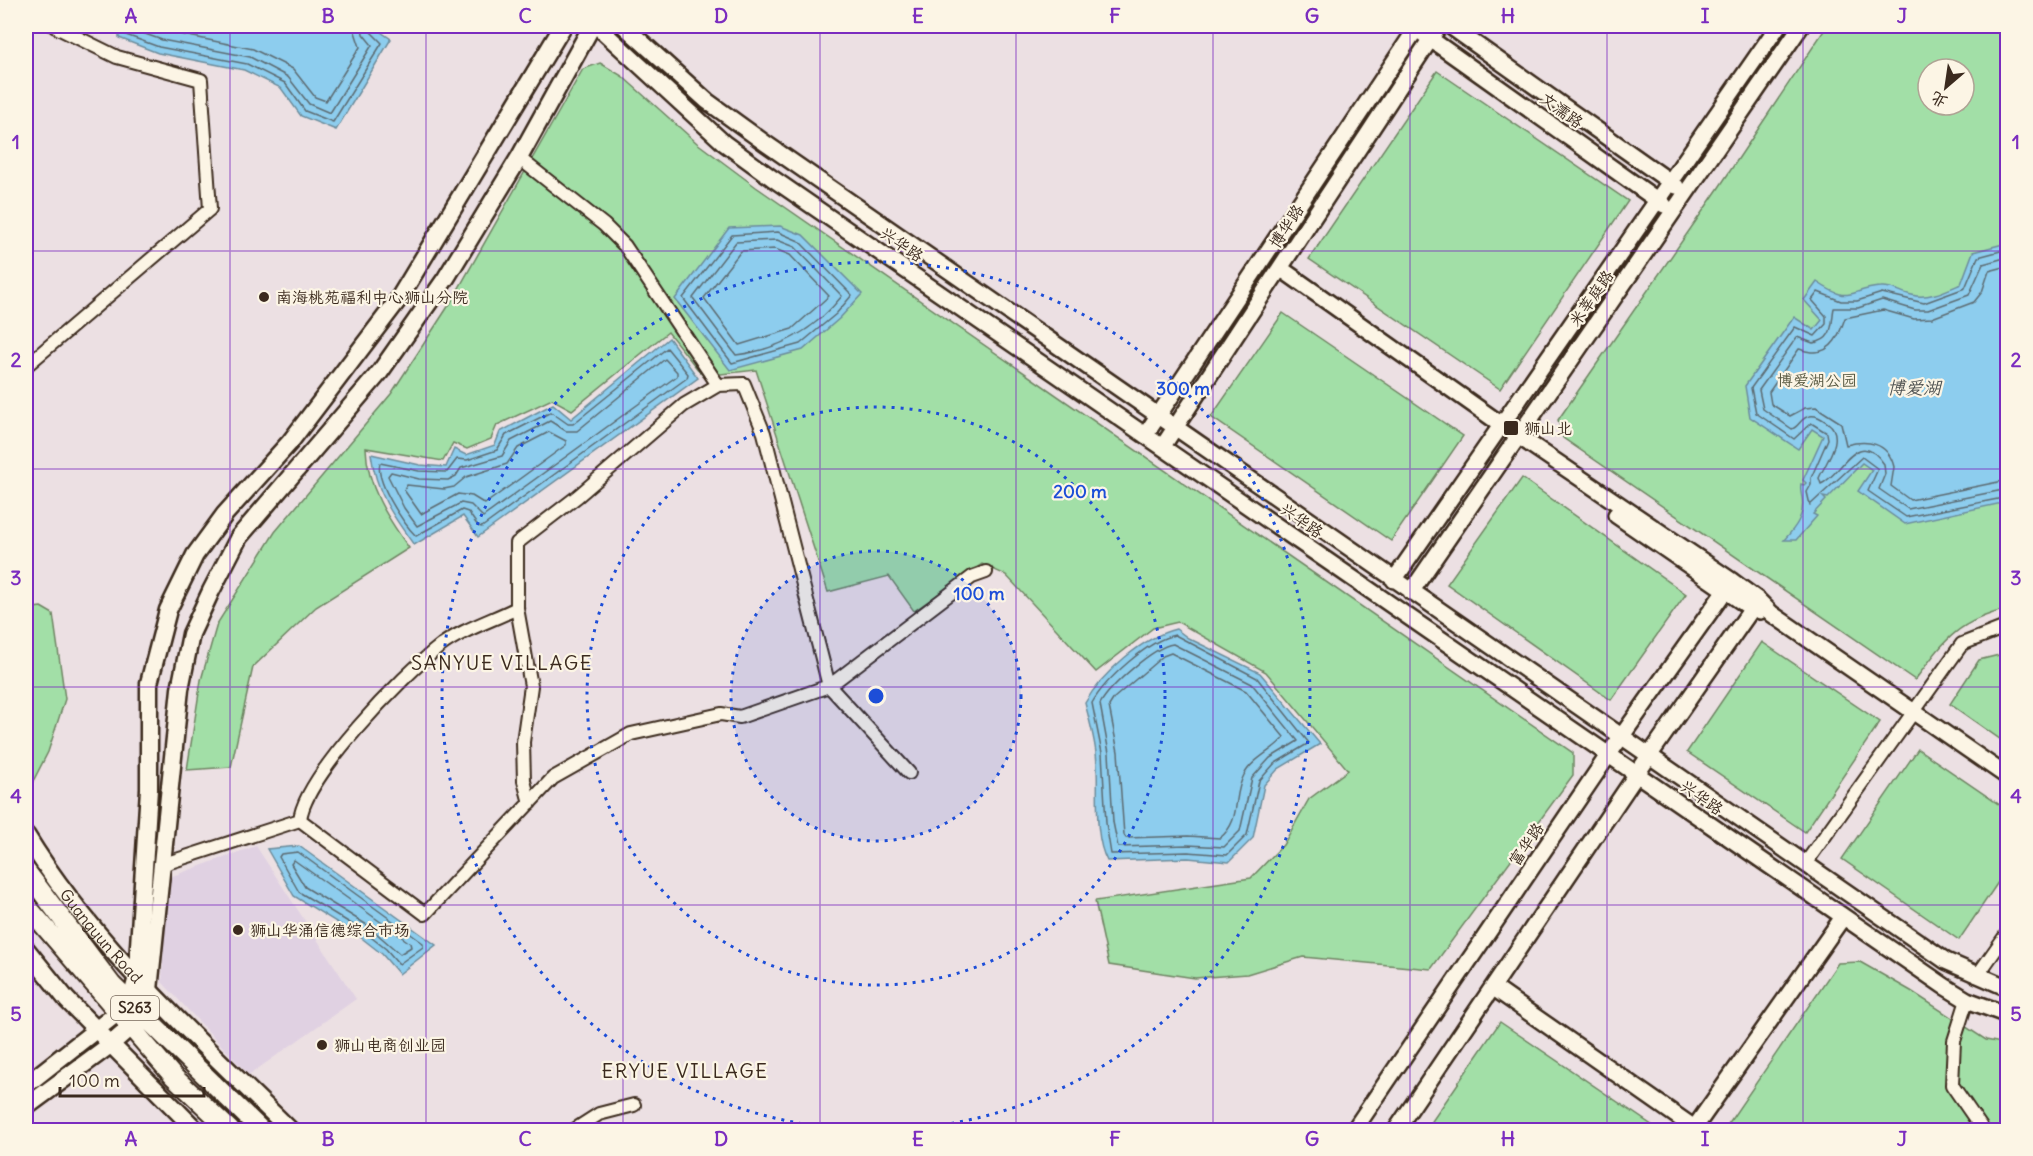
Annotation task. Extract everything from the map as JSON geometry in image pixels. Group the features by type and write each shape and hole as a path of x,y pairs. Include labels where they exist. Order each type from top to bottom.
{"main road":[{"path":"130,1015 137,977 149,789 149,683 168,610 195,555 225,514 290,442 398,300 563,26"},
{"path":"26,1107 110,1045 149,990 180,689 191,634 239,537 380,372 446,278 519,158 592,26"},
{"name":"Guangyun Road","path":"26,835 89,922 137,977 290,1131"},
{"name":"Guangyun Road","path":"26,871 173,1076 230,1131"},
{"name":"Guangyun Road","path":"26,905 130,1015 261,1131"},
{"name":"S263","path":"26,949 97,1032 196,1131"},
{"path":"26,1085 97,1032 130,1015"}],"street":[{"path":"26,366 210,209 201,80 117,57 54,26"},
{"name":"兴华路","path":"597,26 724,143 1843,916 1967,1000 2007,1015"},
{"name":"兴华路","path":"624,26 707,101 756,137 1160,413 1411,592 1946,961 2007,988"},
{"name":"文濡路","path":"1450,26 1686,192"},
{"name":"米莘庭路","path":"1394,580 1778,26"},
{"name":"米莘庭路","path":"1411,592 1801,26"},
{"name":"博华路","path":"1146,434 1414,27"},
{"name":"文濡路","path":"1414,27 1435,32 1673,211"},
{"name":"博华路","path":"1163,446 1435,32"},
{"path":"519,158 604,225 625,246 718,386"},
{"path":"1277,272 1499,428 2007,777"},
{"path":"530,802 524,781 523,742 531,686 517,608 517,543 578,496 684,405 718,386 744,384 764,433 830,686 909,773"},
{"path":"300,820 425,914 553,778 631,734 721,714 740,717 830,686 972,577 986,572"},
{"name":"富华路","path":"1357,1129 1609,754 1729,586"},
{"path":"1396,1131 1649,756 1755,604"},
{"path":"300,820 301,808 314,785 394,689 440,646 517,608"},
{"path":"1805,864 1962,644 2007,626"},
{"path":"161,865 300,820"},
{"path":"1494,988 1695,1130 1843,916"},
{"path":"1977,976 2007,932"},
{"path":"1967,1000 1954,1041 1952,1085 1983,1131"},
{"path":"574,1131 599,1114 634,1106"}],"shaded area":[{"name":"狮山华涌信德综合市场","path":"256,846 356,999 249,1075 162,982 167,878"}],"green space":[{"name":"博爱湖公园","path":"1827,26 2007,26 2007,609 1975,620 1953,634 1915,680 1563,438 1558,420 1718,189"},
{"path":"600,63 622,76 697,143 756,187 1573,753 1573,775 1431,969 1303,957 1247,974 1195,978 1109,965 1095,901 1251,878 1283,845 1309,799 1348,770 1266,672 1178,622 1153,628 1096,672 1006,575 982,564 914,611 889,576 828,592 756,370 703,376 668,332 572,410 552,399 497,425 491,439 467,449 453,443 443,461 366,448 374,489 393,525 409,548 316,607 253,667 231,767 187,770 201,680 217,624 275,532 391,394 451,302 583,69"},
{"path":"1437,71 1628,201 1500,389 1309,259"},
{"path":"1283,313 1463,436 1391,541 1211,417"},
{"path":"1522,478 1686,594 1611,700 1447,584"},
{"path":"41,607 53,614 65,699 48,752 26,795 26,609"},
{"path":"1762,642 1880,722 1805,832 1687,752"},
{"path":"2008,653 2007,744 1950,704 1979,660"},
{"path":"1918,749 2007,810 2007,869 1959,940 1842,859"},
{"path":"1860,962 1911,991 1986,1040 2007,1044 2007,1130 1724,1130 1838,963"},
{"path":"1500,1022 1659,1130 1426,1130"}],"water":[{"path":"119,26 372,26 391,39 336,130 301,116 281,88 244,70 158,53 119,38"},
{"path":"780,226 803,235 862,294 840,318 803,350 730,370 675,299 729,228"},
{"name":"博爱湖","path":"2007,243 2007,502 1905,524 1858,491 1872,470 1862,463 1828,498 1823,497 1826,500 1813,514 1817,516 1796,540 1784,540 1801,516 1803,504 1801,484 1806,483 1803,480 1823,436 1812,429 1798,449 1750,417 1745,386 1794,317 1814,330 1822,320 1804,300 1817,282 1844,295 1870,288 1885,287 1918,296 1930,295 1961,284 1973,252"},
{"path":"669,338 698,378 478,537 463,516 414,545 381,492 371,454 420,465 446,467 454,449 466,455 495,445 500,432 553,404 571,419"},
{"path":"1176,629 1188,638 1260,673 1320,744 1278,769 1264,785 1253,838 1229,862 1188,858 1107,861 1102,850 1098,823 1096,753 1085,703 1102,680 1124,658 1150,640"},
{"path":"299,846 436,945 399,974 382,954 359,936 294,896 267,849"}],"place":[{"name":"南海桃苑福利中心狮山分院","path":"264,297"},
{"name":"狮山北","path":"1511,428"},
{"name":"狮山华涌信德综合市场","path":"238,930"},
{"name":"狮山电商创业园","path":"322,1045"}],"district":[{"name":"SANYUE VILLAGE","path":"502,663"},
{"name":"ERYUE VILLAGE","path":"685,1071"}]}
